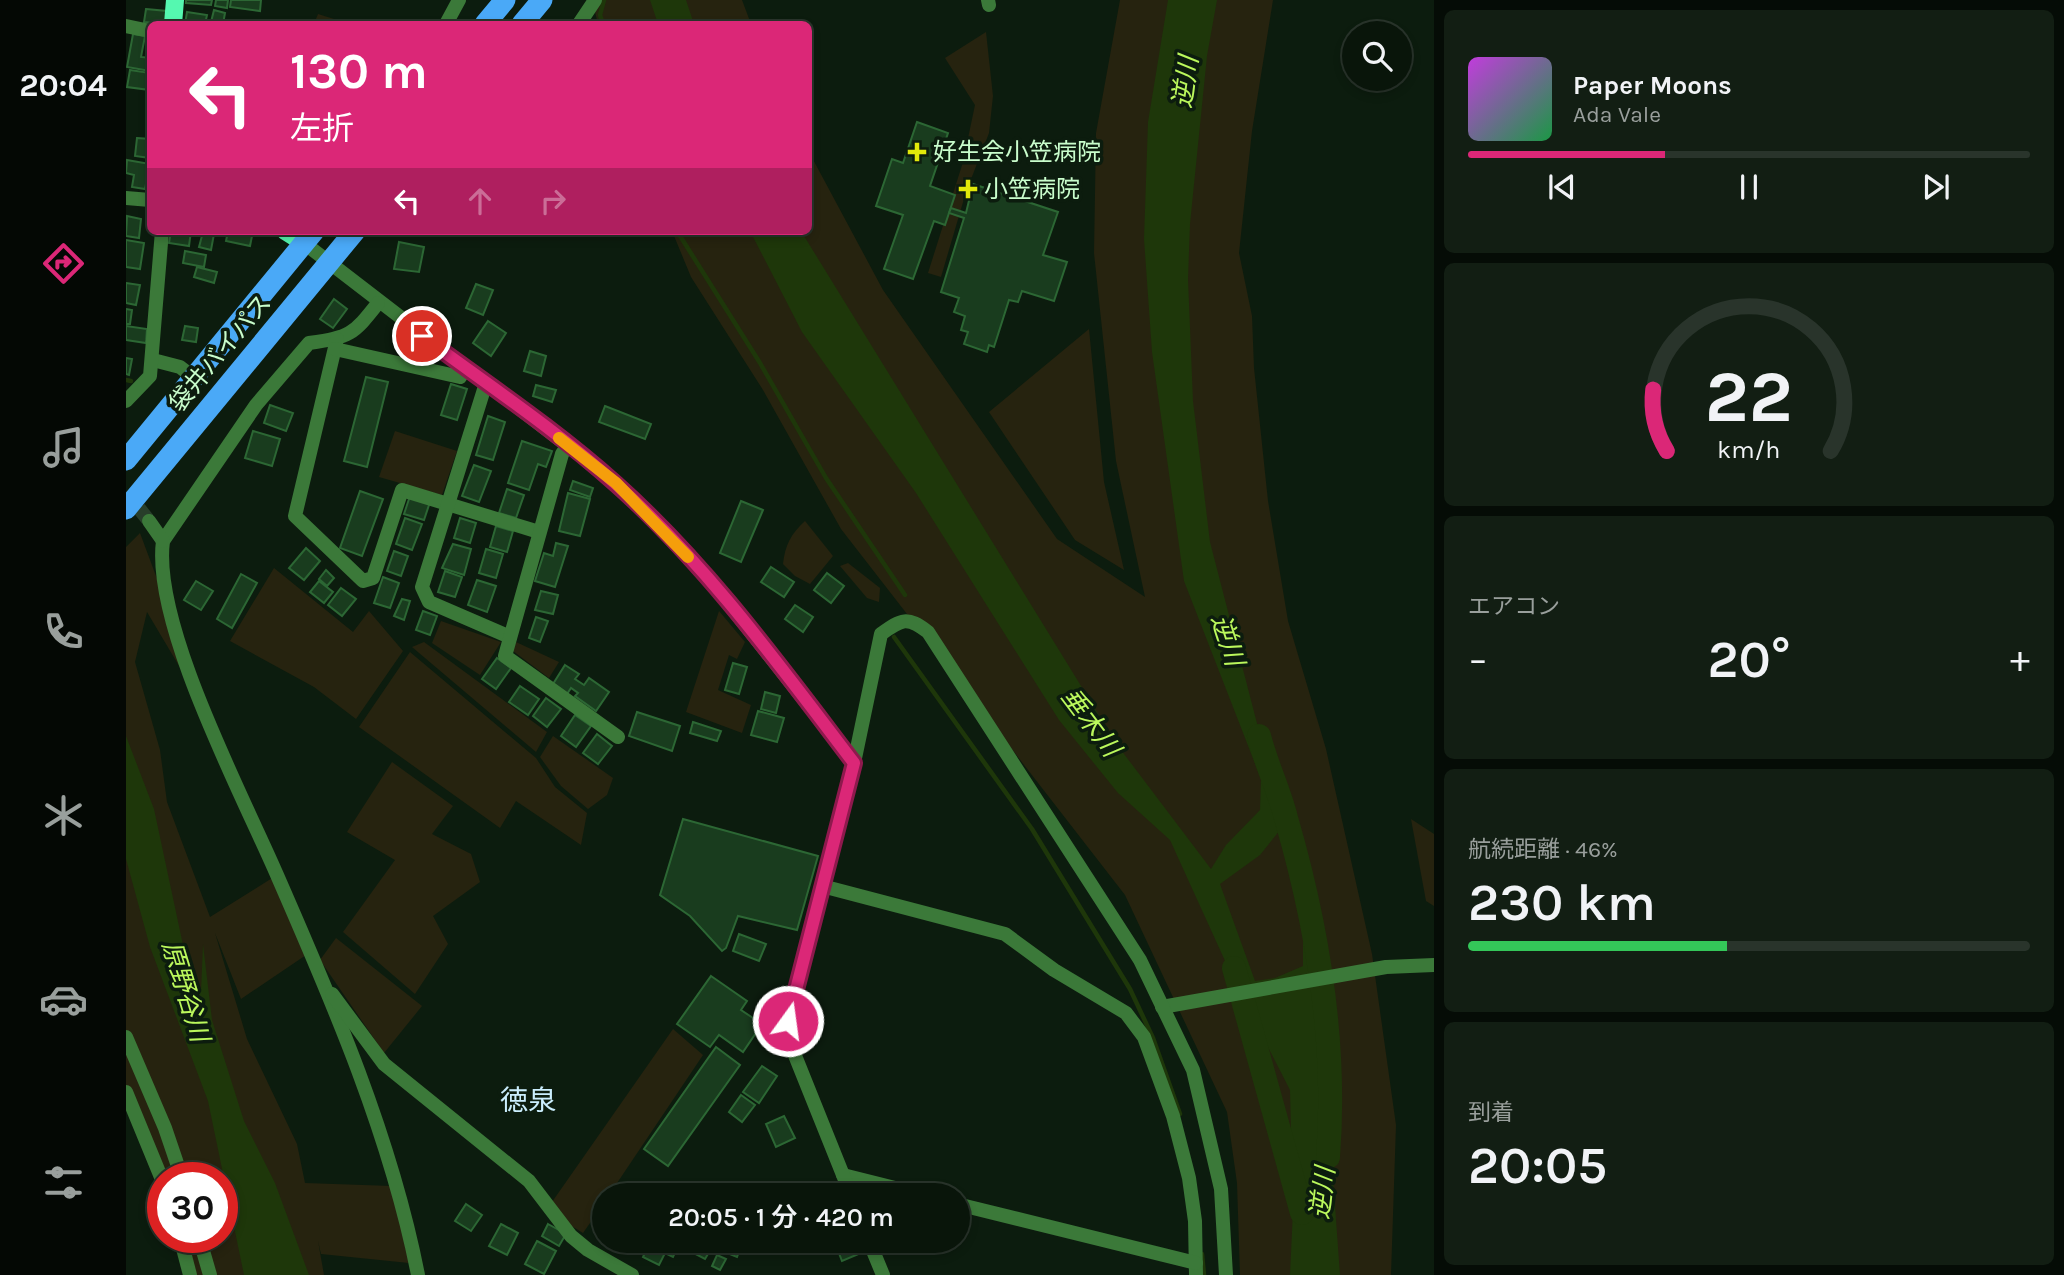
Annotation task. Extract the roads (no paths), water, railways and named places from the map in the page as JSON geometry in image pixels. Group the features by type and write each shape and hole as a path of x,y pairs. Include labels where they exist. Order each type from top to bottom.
{"highway":[{"path":"488,21 505,0"},
{"path":"524,21 542,0"},
{"name":"袋井バイパス","path":"126,509 352,235"},
{"name":"袋井バイパス","path":"126,460 309,237"}],"main road":[{"path":"173,21 174,0"}],"street":[{"path":"448,21 459,0"},
{"path":"581,21 595,0"},
{"path":"126,26 147,31"},
{"path":"126,198 147,200"},
{"path":"126,401 150,376 162,235"},
{"path":"309,237 329,263 616,483 708,578 854,763"},
{"path":"379,303 356,331 336,344 295,516 363,581 373,578 402,490 539,532"},
{"path":"418,1275 396,1180 318,975 188,669 160,564 163,541 256,405 309,344 336,344 460,377 466,369"},
{"path":"153,360 180,367 193,377"},
{"path":"486,383 422,587 429,602 510,637"},
{"path":"568,445 562,454 505,656 618,737"},
{"path":"149,521 163,541"},
{"path":"846,1183 790,1043 788,1021 854,763 881,634 898,622 913,621 928,632 1140,960 1165,1007 1193,1070 1221,1189 1226,1275"},
{"path":"822,886 1005,934 1054,970 1126,1013 1144,1037 1173,1116 1189,1178 1196,1269 970,1208"},
{"path":"1165,1007 1386,967 1434,965"},
{"path":"318,975 384,1064 529,1181 571,1236 588,1250 632,1275"},
{"path":"126,1037 177,1162"},
{"path":"126,1092 155,1162"},
{"path":"843,1175 875,1183"},
{"path":"184,1253 190,1275"},
{"path":"204,1253 210,1275"},
{"path":"874,1253 883,1275"}],"water":[{"path":"650,0 686,0 693,21 657,21"},
{"path":"1168,0 1217,0 1207,56 1190,224 1188,279 1193,401 1210,542 1317,955 1340,1275 1290,1275 1293,1210 1290,1090 1236,985 1170,840 1118,793 1059,720 916,493 802,332 752,235 803,235 1118,746 1211,869 1226,845 1260,810 1261,779 1184,581 1152,352 1144,239 1148,122","holes":["1280,830 1303,936 1303,966 1275,978 1255,981 1220,884 1260,855"]},
{"name":"原野谷川","path":"126,736 154,809 186,959 201,992 203,944 212,1020 244,1121 275,1183 309,1275 244,1275 238,1246 238,1162 221,1162 208,1101 150,947 126,859"}],"waterway":[{"path":"602,21 600,15 604,0"},
{"path":"680,235 760,363 826,478 905,595"},
{"path":"126,380 131,381"},
{"path":"894,637 1032,829 1130,989 1153,1038 1180,1114"},
{"name":"逆川","path":"1259,736 1283,808 1316,943 1330,1071 1328,1157"},
{"name":"垂木川","path":"1234,968 1302,1213"},
{"path":"1202,1254 1204,1275"}],"tunnel":[{"path":"126,492 149,521"}],"place":[{"name":"好生会小笠病院","path":"917,152"},
{"name":"小笠病院","path":"968,189"}],"district":[{"name":"徳泉","path":"528,1100"}]}
